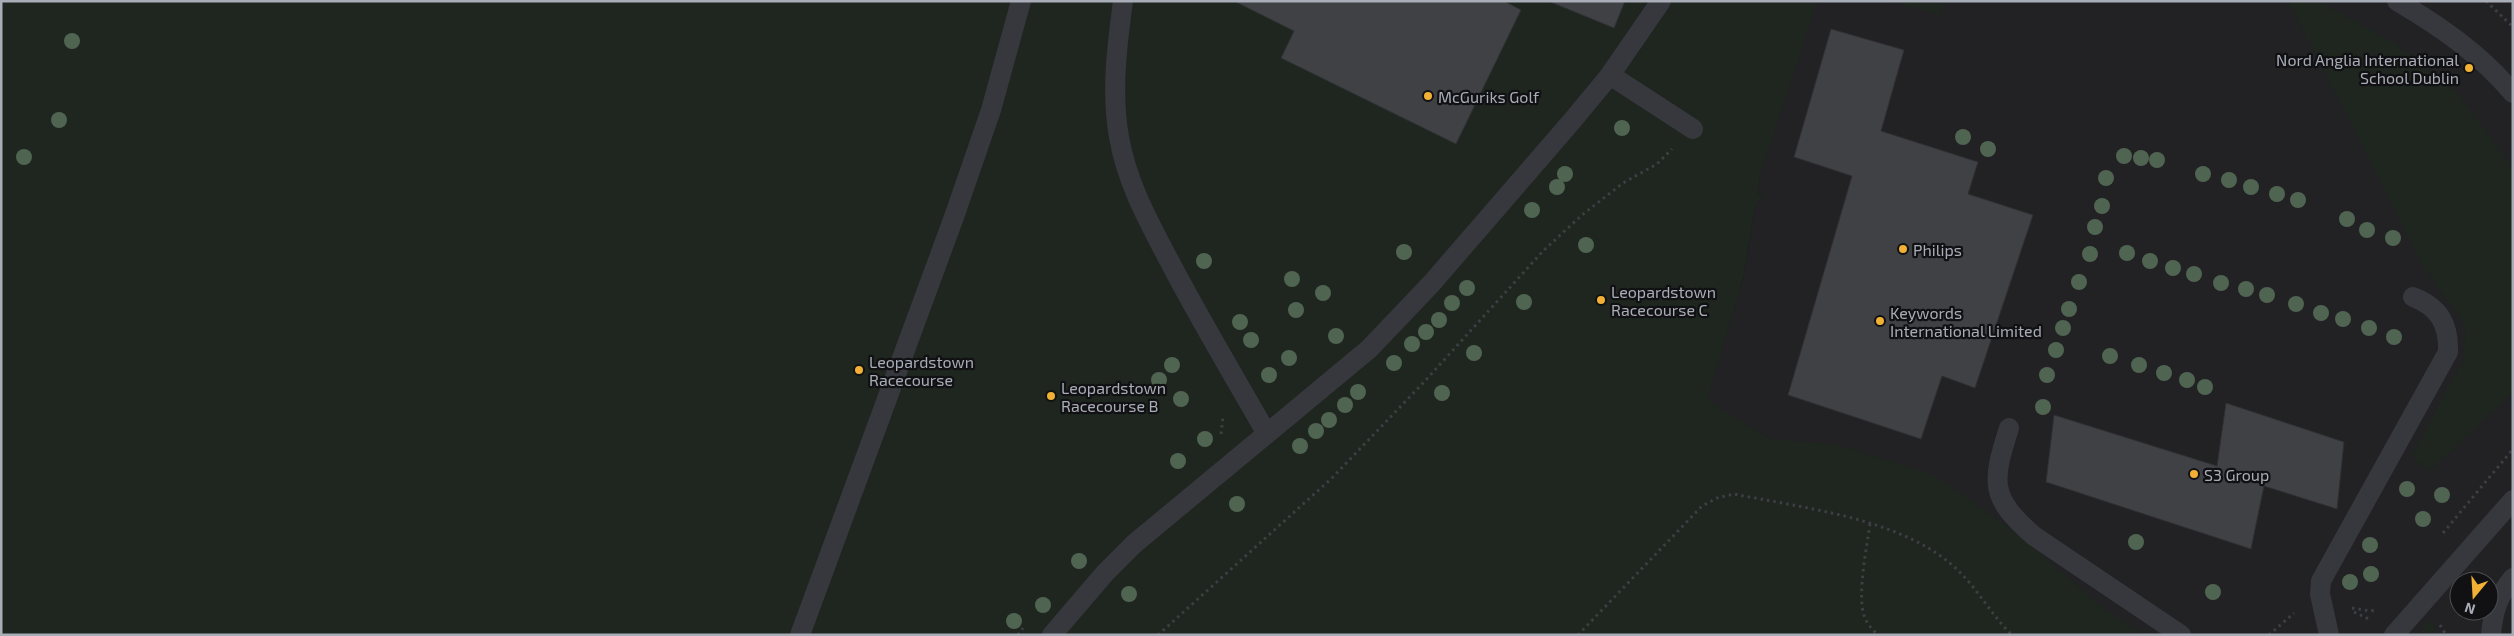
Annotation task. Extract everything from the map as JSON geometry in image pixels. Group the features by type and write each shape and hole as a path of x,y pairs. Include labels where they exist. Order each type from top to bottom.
{"lane":[{"path":"800,635 954,217 991,110 1021,1"},
{"path":"1123,1 1117,51 1116,102 1119,136 1127,171 1141,208 1198,316 1267,434"},
{"path":"1052,635 1105,573 1134,544 1369,349 1431,284 1610,75 1661,1"},
{"path":"2396,1 2435,23 2458,40 2513,93"},
{"path":"1610,75 1693,129"},
{"path":"2329,635 2322,606 2321,581 2448,352 2448,336 2443,321 2429,303 2413,297"},
{"path":"2009,428 1998,464 1996,485 2003,503 2013,519 2034,536 2181,635"},
{"path":"2394,635 2513,500"},
{"path":"2491,635 2498,597 2513,578"}],"path":[{"path":"2486,1 2513,27"},
{"path":"1158,635 1332,478 1424,382 1542,251 1623,183 1656,164 1693,129"},
{"path":"1218,439 1223,418 1222,408"},
{"path":"2436,540 2513,449"},
{"path":"1578,635 1702,506 1717,498 1734,494 1886,527 1924,545 1953,566 2012,635"},
{"path":"1870,524 1864,568 1862,609 1865,618 1878,635"},
{"path":"2347,607 2370,611 2378,610 2383,604"},
{"path":"2322,606 2356,613 2372,620"},
{"path":"2269,635 2284,620 2302,610"},
{"path":"1018,635 1029,620"}],"shaded area":[{"name":"Leopardstown Racecourse","path":"1,1 1817,1 1760,176 1757,195 1765,192 1755,207 1743,280 1707,400 1769,438 1839,445 1936,476 2021,536 2098,604 2144,635 1,635"},
{"path":"1773,1 2513,1 2513,635 1513,635 1688,460 1743,280 1760,176"},
{"path":"1888,1 1944,1 1940,15"},
{"path":"2288,1 2325,1 2328,7 2392,41 2459,95 2513,168 2513,392 2430,471 2411,456 2464,359 2466,325 2426,271"},
{"path":"2430,620 2441,635 2418,635"}],"building":[{"path":"1234,1 1504,1 1521,10 1456,144 1281,58 1294,31"},
{"path":"1548,1 1625,1 1614,28"},
{"path":"1831,29 1904,50 1881,131 1978,162 1968,194 2033,215 1975,388 1942,376 1921,439 1788,395 1852,176 1794,157"},
{"name":"S3 Group","path":"2226,403 2344,442 2337,509 2264,486 2251,549 2046,482 2054,415 2217,466"}],"place":[{"name":"Nord Anglia International School Dublin","path":"2469,68"},
{"name":"McGuriks Golf","path":"1428,96"},
{"name":"Philips","path":"1903,249"},
{"name":"Leopardstown Racecourse C","path":"1601,300"},
{"name":"Keywords International Limited","path":"1880,321"},
{"name":"Leopardstown Racecourse","path":"859,370"},
{"name":"Leopardstown Racecourse B","path":"1051,396"},
{"name":"S3 Group","path":"2194,474"}]}
